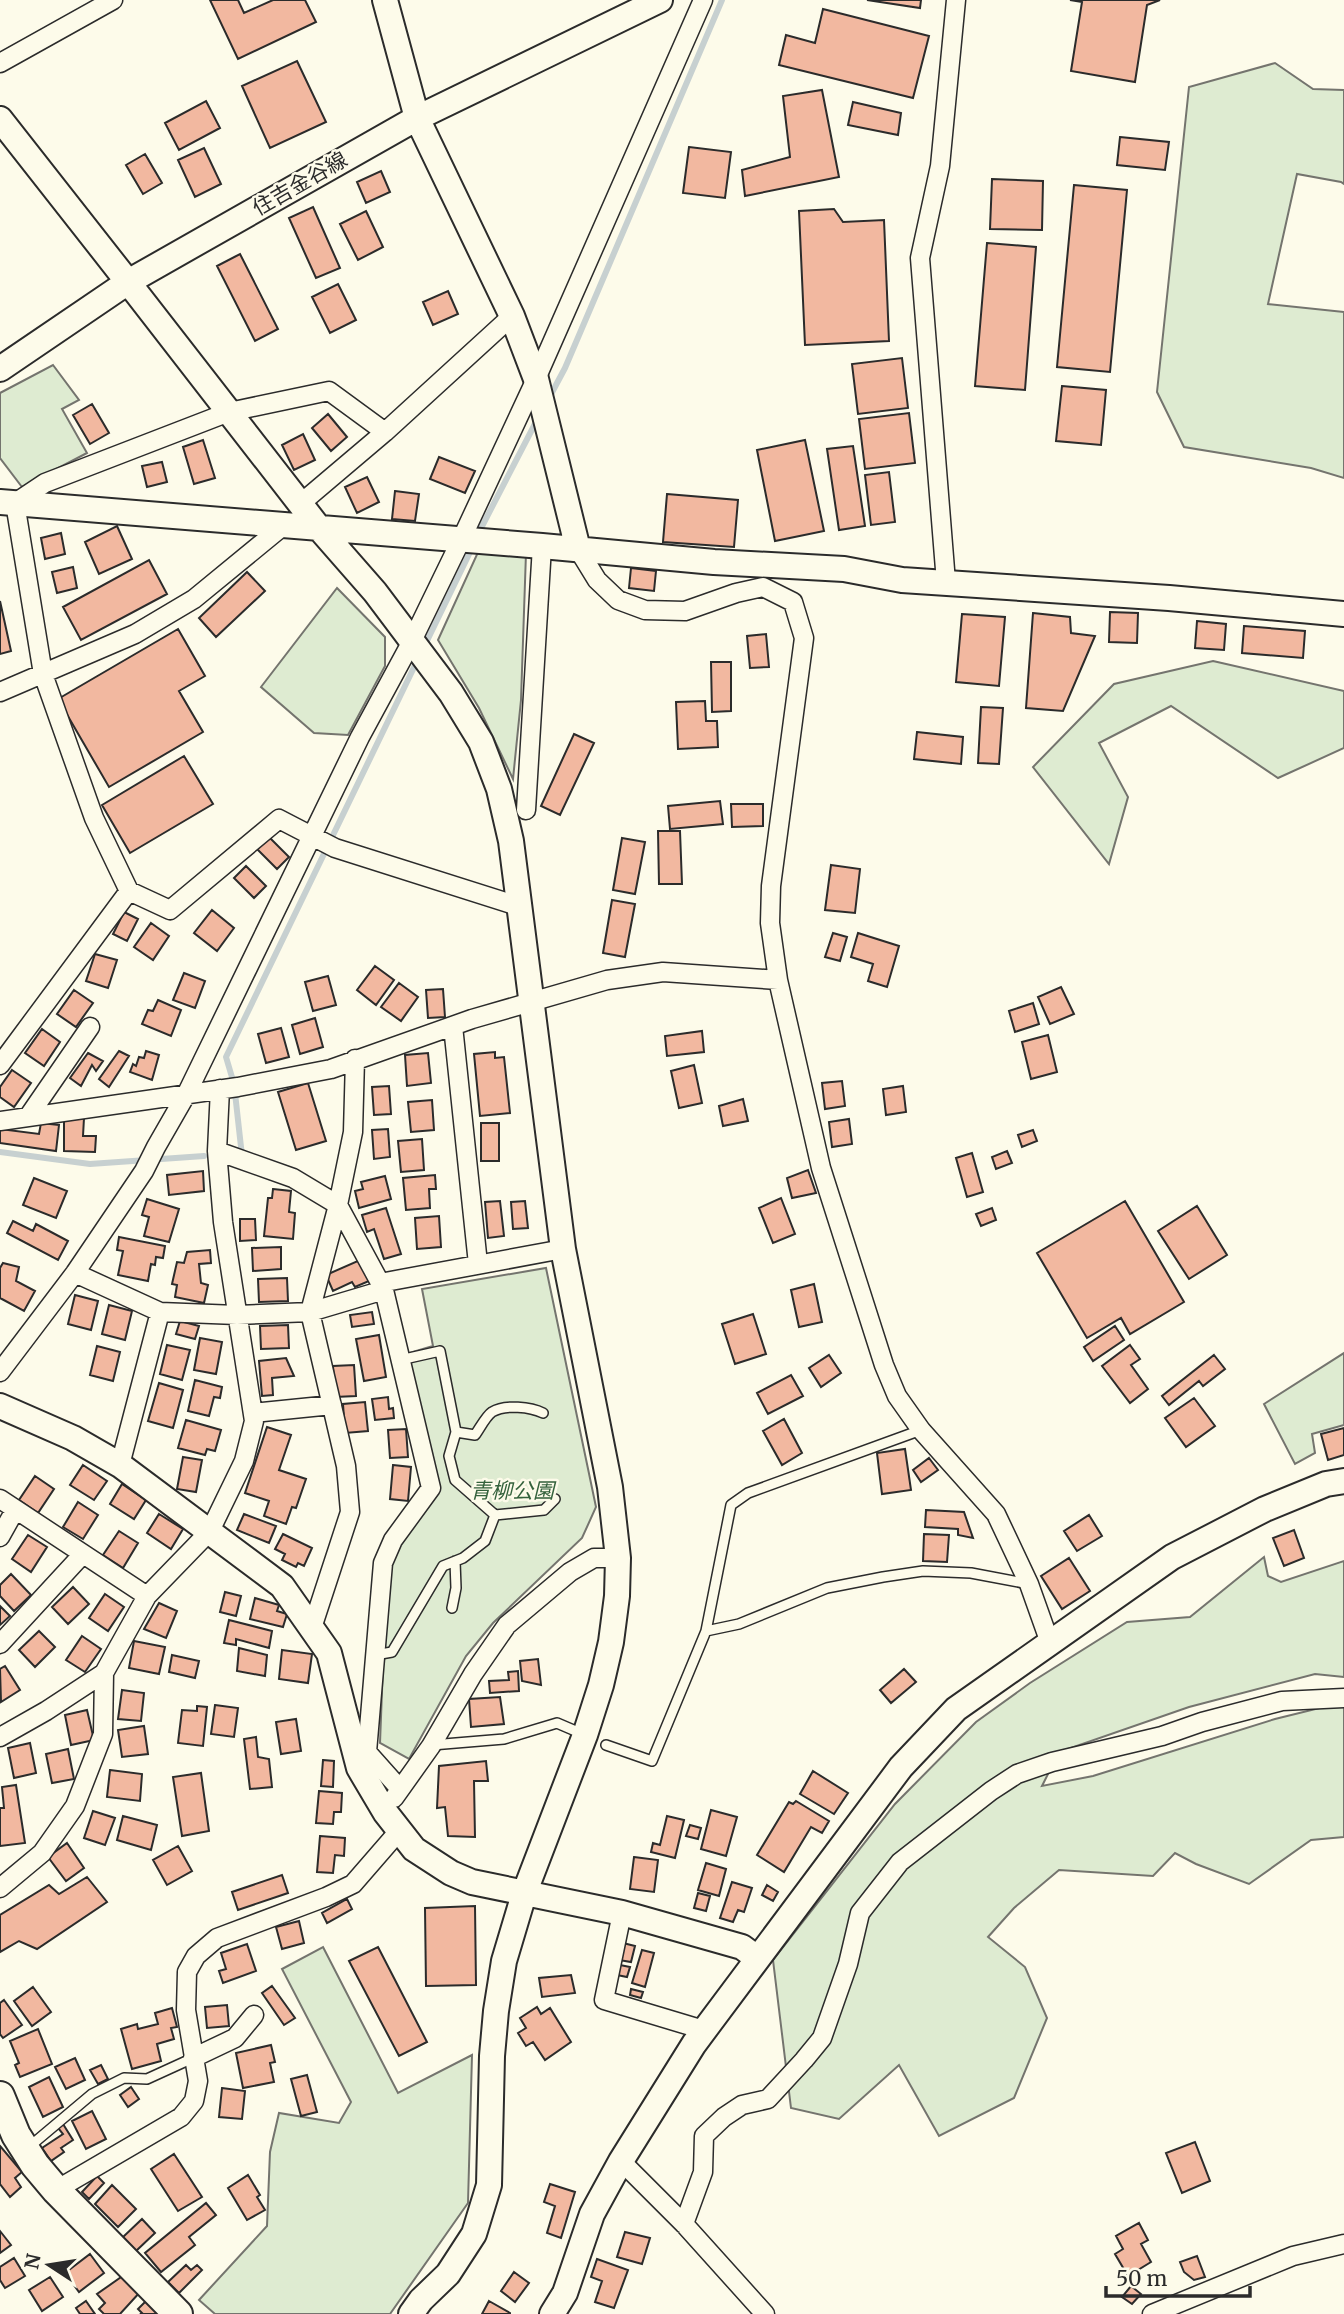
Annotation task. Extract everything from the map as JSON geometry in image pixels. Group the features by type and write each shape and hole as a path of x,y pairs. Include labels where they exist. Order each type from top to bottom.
{"main road":[{"path":"0,2096 16,2135 56,2190 178,2314"}],"street":[{"path":"0,63 113,0"},
{"path":"385,0 417,118 513,316 537,386 578,549 597,580 618,600 645,610 685,611 736,593 764,587 793,602 804,638 771,886 770,923 778,980 821,1168 884,1365 897,1396 921,1430 996,1514 1029,1584 1050,1643"},
{"name":"住吉金谷線","path":"0,369 128,282 417,118 660,0"},
{"path":"0,1372 75,1273 145,1171 187,1093 360,737 419,650 470,541 703,0"},
{"path":"946,582 920,258 940,166 956,0"},
{"path":"0,119 319,528 375,592 451,693 481,742 502,802 511,841 563,1249 610,1487 618,1558 617,1596 611,1642 601,1685 596,1740 524,1895 504,1961 492,2056 489,2185 474,2234 448,2274 411,2314"},
{"path":"300,504 385,432 513,316"},
{"path":"7,502 46,483 229,412 329,391 385,432"},
{"path":"7,502 714,562 844,569 902,580 1344,614"},
{"path":"7,502 43,674 94,818 129,891 170,910 279,819 335,848 518,906"},
{"path":"0,692 135,634 194,599 283,526"},
{"path":"526,810 542,546"},
{"path":"0,1065 129,891"},
{"path":"0,1121 238,1087 331,1069 453,1026 607,980 663,972 778,980"},
{"path":"453,1026 478,1264"},
{"path":"28,1117 90,1027"},
{"path":"312,1628 350,1512 346,1466 310,1312 338,1205 352,1132 355,1059"},
{"path":"0,1888 43,1853 75,1806 103,1734 104,1673 147,1596 210,1531 244,1461 254,1421 223,1222 225,1154 220,1088"},
{"path":"225,1154 293,1178 338,1205 382,1287 431,1488 393,1540 383,1563 367,1752 400,1789"},
{"path":"75,1273 160,1312 237,1315 310,1312 382,1287 478,1264 563,1249"},
{"path":"120,1465 160,1312"},
{"path":"253,1413 332,1405"},
{"path":"0,1406 73,1438 120,1465 282,1586 329,1653 359,1768 392,1822 414,1849 451,1873 472,1882 524,1895 622,1913 742,1947 757,1958"},
{"path":"552,2314 565,2293 592,2214 621,2161 704,2030 901,1767 956,1710 1172,1557 1265,1508 1326,1484 1344,1480"},
{"path":"0,1499 147,1596"},
{"path":"0,1537 15,1510"},
{"path":"0,1644 82,1555"},
{"path":"56,2190 181,2117 194,2101 198,2081 186,2010 187,1972 196,1956 217,1938 326,1897 353,1884 392,1822 400,1789 431,1746 473,1674 507,1625 570,1572 594,1558 618,1558"},
{"path":"2,1733 104,1673"},
{"path":"684,2224 703,2172 704,2136 742,2105 768,2099 822,2038 849,1964 860,1913 900,1861 1017,1774 1052,1762 1162,1736 1202,1722 1282,1701 1344,1698"},
{"path":"622,1913 604,2000 704,2030"},
{"path":"193,2057 235,2038 254,2015"},
{"path":"621,2161 684,2224 765,2314"},
{"path":"1152,2314 1293,2256 1344,2244"}],"lane":[{"path":"400,1360 440,1351 456,1432 449,1456 455,1480 495,1515 544,1510 555,1499"},
{"path":"456,1432 475,1435 491,1412 501,1409 535,1409 543,1413"},
{"path":"431,1746 504,1739 557,1723 652,1761 706,1631 732,1504 748,1493 921,1430"},
{"path":"375,1654 392,1652 443,1566 463,1558 485,1541 495,1515"},
{"path":"452,1608 456,1588 455,1562"},
{"path":"706,1631 740,1624 828,1588 923,1571 971,1573 1029,1584"},
{"path":"25,2150 92,2094 124,2078 147,2079 193,2057"}],"green space":[{"path":"1275,63 1313,89 1344,90 1344,184 1297,174 1268,304 1344,312 1344,478 1311,468 1184,447 1157,392 1189,87"},
{"path":"53,365 79,400 62,409 87,453 22,487 0,458 0,393"},
{"path":"479,550 526,553 521,700 513,779 479,708 438,640"},
{"path":"337,588 385,637 385,666 348,735 314,733 261,687"},
{"path":"1213,661 1344,691 1344,748 1278,778 1171,706 1099,743 1128,797 1109,864 1033,767 1114,684"},
{"name":"青柳公園","path":"546,1268 596,1507 582,1538 493,1623 466,1656 409,1759 380,1743 387,1561 433,1497 406,1354 433,1346 422,1289"},
{"path":"1344,1353 1344,1425 1312,1434 1315,1453 1295,1464 1264,1404"},
{"path":"1264,1557 1268,1576 1281,1582 1344,1561 1344,1677 1315,1674 1189,1707 1059,1752 1042,1786 1093,1776 1275,1719 1344,1702 1344,1837 1311,1840 1249,1884 1175,1853 1153,1876 1059,1870 1014,1908 988,1937 1025,1967 1047,2018 1014,2098 939,2136 899,2065 839,2119 791,2108 773,1960 895,1804 976,1722 1030,1683 1127,1622 1190,1617"},
{"path":"323,1947 398,2093 472,2055 468,2203 390,2314 215,2314 199,2300 267,2226 270,2152 279,2113 339,2123 351,2102 282,1969"}],"building":[{"path":"210,0 238,0 244,13 273,0 305,0 316,22 238,59"},
{"path":"867,0 921,0 920,8"},
{"path":"1070,0 1160,0 1147,5 1135,82 1071,71 1082,2"},
{"path":"823,9 929,36 913,98 779,65 786,35 815,43"},
{"path":"297,61 326,122 270,148 242,86"},
{"path":"822,90 839,177 745,196 742,170 790,157 783,96"},
{"path":"206,101 220,128 179,150 165,123"},
{"path":"853,102 901,113 898,135 848,125"},
{"path":"1120,137 1169,142 1165,170 1117,165"},
{"path":"689,147 731,152 725,198 683,193"},
{"path":"204,148 221,184 195,197 178,160"},
{"path":"145,154 162,183 143,194 126,165"},
{"path":"381,171 390,192 366,203 357,182"},
{"path":"992,179 1043,181 1042,230 990,229"},
{"path":"1074,185 1127,190 1110,372 1057,367"},
{"path":"313,207 340,268 316,278 289,218"},
{"path":"834,209 843,222 884,220 889,341 805,345 799,211"},
{"path":"366,211 383,247 358,260 340,224"},
{"path":"987,243 1036,247 1025,390 975,386"},
{"path":"240,254 278,329 255,341 217,266"},
{"path":"338,284 356,320 330,333 312,297"},
{"path":"448,291 458,314 433,325 423,302"},
{"path":"902,358 908,408 858,414 852,364"},
{"path":"1062,386 1106,390 1101,445 1056,441"},
{"path":"92,404 109,433 90,444 73,415"},
{"path":"909,413 915,463 865,469 859,419"},
{"path":"328,414 347,437 331,451 312,428"},
{"path":"303,434 315,460 294,470 282,445"},
{"path":"203,440 215,478 194,484 183,447"},
{"path":"805,440 824,531 775,541 757,450"},
{"path":"853,446 865,526 839,530 827,449"},
{"path":"439,457 475,471 465,493 430,479"},
{"path":"162,462 167,482 147,487 142,466"},
{"path":"889,472 895,522 871,525 865,475"},
{"path":"367,477 379,502 357,513 345,487"},
{"path":"395,491 419,494 415,521 392,519"},
{"path":"667,494 738,500 734,547 663,542"},
{"path":"117,526 132,559 99,574 85,542"},
{"path":"61,533 65,554 45,559 41,538"},
{"path":"149,560 167,594 81,640 63,607"},
{"path":"73,567 77,588 57,593 52,572"},
{"path":"631,568 656,571 654,591 629,588"},
{"path":"247,572 265,591 216,637 199,618"},
{"path":"0,601 11,651 0,654"},
{"path":"1110,612 1138,613 1137,643 1109,642"},
{"path":"1033,613 1070,617 1071,633 1095,636 1063,711 1026,708"},
{"path":"962,614 1005,617 999,686 956,682"},
{"path":"1197,621 1226,624 1224,650 1195,648"},
{"path":"1244,626 1305,631 1303,658 1242,653"},
{"path":"178,629 205,676 179,691 203,732 109,787 58,699"},
{"path":"766,634 769,667 750,668 747,636"},
{"path":"711,662 731,662 731,711 712,712"},
{"path":"705,701 706,721 717,721 718,747 678,749 676,702"},
{"path":"981,707 1003,708 999,764 978,763"},
{"path":"917,732 963,737 961,764 914,759"},
{"path":"574,734 594,743 560,815 541,806"},
{"path":"184,756 213,804 130,853 102,805"},
{"path":"720,801 723,824 670,829 668,806"},
{"path":"731,804 763,804 763,826 732,827"},
{"path":"658,831 680,831 682,884 659,884"},
{"path":"269,837 289,857 277,869 257,849"},
{"path":"622,838 645,842 635,894 613,890"},
{"path":"831,865 860,869 855,913 825,910"},
{"path":"246,866 266,886 254,898 234,878"},
{"path":"612,900 635,904 625,957 603,953"},
{"path":"212,910 234,928 217,951 194,933"},
{"path":"124,912 138,919 127,941 113,934"},
{"path":"151,923 169,936 153,960 134,947"},
{"path":"833,933 847,937 840,961 825,957"},
{"path":"858,933 899,946 887,987 868,981 873,964 851,957"},
{"path":"95,954 117,960 108,988 86,981"},
{"path":"375,966 394,980 376,1005 357,990"},
{"path":"184,973 205,981 195,1008 173,1000"},
{"path":"328,976 336,1005 313,1011 305,982"},
{"path":"399,983 418,997 401,1021 381,1007"},
{"path":"1061,987 1074,1014 1050,1024 1038,997"},
{"path":"443,989 445,1017 428,1018 426,990"},
{"path":"74,990 93,1003 76,1027 57,1014"},
{"path":"158,1000 181,1010 171,1036 142,1024 148,1010 153,1011"},
{"path":"1033,1003 1039,1024 1015,1032 1009,1011"},
{"path":"315,1018 323,1047 300,1054 292,1025"},
{"path":"281,1028 289,1057 266,1063 258,1034"},
{"path":"42,1029 60,1042 44,1066 25,1053"},
{"path":"702,1031 704,1052 667,1056 665,1036"},
{"path":"1048,1035 1057,1072 1031,1079 1022,1042"},
{"path":"119,1051 129,1056 109,1087 99,1079"},
{"path":"146,1051 159,1055 152,1080 130,1072 139,1057 144,1058"},
{"path":"495,1052 495,1058 504,1057 510,1113 480,1116 474,1054"},
{"path":"88,1053 103,1061 96,1071 92,1065 81,1086 70,1078"},
{"path":"428,1053 431,1083 407,1086 405,1055"},
{"path":"694,1065 702,1103 679,1108 671,1071"},
{"path":"12,1070 31,1083 14,1107 0,1097 0,1087"},
{"path":"842,1081 845,1106 825,1109 822,1083"},
{"path":"308,1083 326,1141 296,1150 278,1092"},
{"path":"389,1086 391,1114 374,1115 372,1087"},
{"path":"903,1086 906,1112 886,1115 883,1089"},
{"path":"743,1099 748,1121 723,1126 719,1106"},
{"path":"432,1100 434,1130 411,1132 408,1102"},
{"path":"64,1118 84,1118 83,1136 96,1136 95,1152 64,1151"},
{"path":"849,1119 852,1144 832,1147 829,1122"},
{"path":"41,1123 59,1125 56,1151 0,1143 0,1129 39,1134"},
{"path":"481,1123 499,1123 499,1161 481,1161"},
{"path":"388,1129 390,1157 374,1159 372,1130"},
{"path":"1033,1130 1037,1141 1022,1147 1018,1135"},
{"path":"422,1139 424,1170 401,1172 398,1141"},
{"path":"1007,1151 1012,1163 996,1169 992,1157"},
{"path":"972,1153 983,1192 967,1197 956,1158"},
{"path":"808,1170 816,1193 792,1198 787,1178"},
{"path":"203,1171 204,1191 169,1195 167,1175"},
{"path":"435,1175 436,1189 429,1189 430,1208 406,1210 403,1178"},
{"path":"385,1176 391,1199 359,1208 355,1191 363,1189 361,1182"},
{"path":"34,1178 67,1191 56,1218 23,1205"},
{"path":"273,1189 291,1191 289,1212 295,1213 293,1239 264,1236 268,1198 272,1198"},
{"path":"781,1198 795,1234 773,1243 759,1208"},
{"path":"147,1199 179,1209 169,1242 144,1236 149,1217 142,1215"},
{"path":"500,1201 504,1236 488,1238 485,1202"},
{"path":"525,1201 528,1228 513,1229 511,1202"},
{"path":"1125,1201 1184,1302 1130,1334 1121,1318 1087,1338 1037,1253"},
{"path":"1197,1206 1227,1255 1189,1279 1158,1231"},
{"path":"386,1208 401,1254 384,1259 374,1229 367,1232 362,1215"},
{"path":"992,1208 996,1220 981,1226 976,1214"},
{"path":"439,1216 441,1247 417,1249 415,1218"},
{"path":"240,1219 255,1219 256,1240 240,1241"},
{"path":"13,1221 33,1231 36,1224 68,1241 58,1260 7,1233"},
{"path":"119,1237 165,1246 163,1258 156,1257 155,1265 151,1264 148,1281 118,1275 123,1251 117,1250"},
{"path":"281,1247 281,1269 253,1271 252,1248"},
{"path":"210,1250 211,1263 199,1264 201,1283 208,1285 204,1303 175,1297 177,1285 172,1284 177,1262 184,1263 187,1252"},
{"path":"360,1260 369,1281 355,1287 352,1282 333,1291 326,1275"},
{"path":"3,1263 19,1267 16,1281 35,1291 24,1311 0,1298 0,1268"},
{"path":"287,1278 288,1301 259,1302 258,1279"},
{"path":"814,1284 822,1322 799,1327 791,1290"},
{"path":"75,1295 98,1301 91,1330 68,1324"},
{"path":"109,1305 132,1311 125,1340 102,1334"},
{"path":"372,1312 374,1324 352,1327 350,1315"},
{"path":"753,1314 766,1354 735,1364 722,1324"},
{"path":"180,1321 199,1326 195,1339 176,1334"},
{"path":"288,1325 289,1348 261,1349 260,1326"},
{"path":"1115,1326 1124,1340 1093,1361 1084,1347"},
{"path":"379,1335 386,1377 364,1381 356,1339"},
{"path":"200,1338 222,1342 216,1374 194,1370"},
{"path":"167,1345 190,1350 182,1380 160,1374"},
{"path":"1130,1345 1140,1359 1131,1365 1148,1389 1130,1403 1102,1366"},
{"path":"97,1346 120,1352 113,1381 90,1375"},
{"path":"829,1355 841,1373 821,1387 809,1368"},
{"path":"1214,1355 1225,1369 1203,1386 1199,1381 1169,1405 1162,1396"},
{"path":"286,1358 294,1376 272,1378 273,1395 262,1396 259,1361"},
{"path":"354,1365 356,1396 335,1397 333,1366"},
{"path":"791,1375 803,1396 768,1414 757,1393"},
{"path":"195,1380 222,1387 220,1398 214,1397 209,1416 188,1411"},
{"path":"159,1383 183,1390 173,1428 148,1421"},
{"path":"388,1397 389,1409 393,1408 394,1418 375,1420 372,1399"},
{"path":"1194,1398 1215,1426 1186,1447 1165,1418"},
{"path":"365,1402 368,1431 345,1433 343,1404"},
{"path":"784,1419 802,1453 782,1465 763,1431"},
{"path":"186,1420 221,1430 215,1451 207,1449 205,1455 178,1448"},
{"path":"267,1427 291,1435 279,1470 306,1479 296,1508 292,1507 286,1524 264,1516 269,1501 245,1493"},
{"path":"1344,1428 1344,1455 1328,1460 1321,1434"},
{"path":"406,1429 408,1457 390,1458 388,1430"},
{"path":"905,1449 911,1490 882,1494 877,1453"},
{"path":"183,1457 202,1460 196,1492 177,1489"},
{"path":"929,1458 938,1470 921,1482 913,1470"},
{"path":"83,1465 107,1481 94,1500 70,1485"},
{"path":"393,1465 411,1467 408,1501 390,1499"},
{"path":"35,1476 54,1489 38,1513 19,1500"},
{"path":"122,1484 146,1500 134,1519 110,1504"},
{"path":"78,1502 98,1515 83,1539 63,1527"},
{"path":"926,1510 964,1512 973,1538 958,1535 958,1529 925,1527"},
{"path":"159,1514 183,1529 171,1549 147,1533"},
{"path":"244,1514 276,1526 269,1543 237,1530"},
{"path":"1089,1515 1102,1536 1077,1551 1064,1531"},
{"path":"1294,1530 1304,1558 1284,1566 1273,1538"},
{"path":"119,1531 138,1543 123,1568 103,1555"},
{"path":"283,1534 312,1548 304,1566 298,1563 296,1567 282,1560 285,1554 275,1549"},
{"path":"924,1534 949,1535 947,1562 923,1561"},
{"path":"28,1535 47,1547 31,1572 12,1559"},
{"path":"1069,1558 1090,1591 1062,1609 1041,1576"},
{"path":"11,1574 31,1595 14,1611 0,1596 0,1585"},
{"path":"73,1587 89,1604 68,1624 52,1607"},
{"path":"225,1592 241,1596 236,1616 220,1612"},
{"path":"105,1594 124,1607 108,1631 89,1618"},
{"path":"255,1598 279,1605 277,1611 287,1614 283,1627 250,1619"},
{"path":"159,1603 177,1611 166,1638 144,1629"},
{"path":"0,1606 10,1616 0,1625"},
{"path":"229,1620 272,1631 269,1648 236,1639 236,1645 224,1643"},
{"path":"39,1631 55,1647 35,1667 19,1650"},
{"path":"82,1636 101,1649 85,1672 66,1660"},
{"path":"134,1641 165,1647 159,1674 129,1668"},
{"path":"239,1648 267,1655 265,1676 237,1671"},
{"path":"282,1650 312,1654 308,1683 279,1679"},
{"path":"172,1655 199,1661 195,1678 169,1672"},
{"path":"538,1659 541,1685 522,1681 520,1661"},
{"path":"5,1666 20,1690 1,1702 0,1669"},
{"path":"904,1669 916,1682 891,1703 880,1690"},
{"path":"518,1671 519,1691 490,1693 489,1681 509,1680 508,1672"},
{"path":"122,1690 144,1693 141,1721 118,1719"},
{"path":"500,1697 504,1724 471,1727 469,1699"},
{"path":"215,1705 238,1708 234,1737 211,1734"},
{"path":"197,1706 207,1707 203,1746 178,1743 182,1710 197,1711"},
{"path":"87,1710 94,1740 71,1745 65,1715"},
{"path":"296,1719 301,1751 281,1754 276,1722"},
{"path":"144,1726 148,1754 122,1757 118,1730"},
{"path":"256,1737 258,1757 269,1759 272,1787 250,1789 244,1739"},
{"path":"30,1743 36,1773 14,1778 8,1748"},
{"path":"68,1749 74,1779 52,1783 46,1754"},
{"path":"323,1760 334,1761 333,1787 321,1786"},
{"path":"486,1761 488,1781 474,1781 475,1837 448,1836 445,1807 437,1808 439,1766"},
{"path":"110,1770 142,1774 140,1801 107,1797"},
{"path":"813,1771 848,1793 834,1814 800,1794"},
{"path":"201,1773 209,1831 182,1836 173,1777"},
{"path":"16,1785 25,1843 0,1846 0,1808 4,1808 2,1787"},
{"path":"319,1791 342,1793 341,1812 334,1812 333,1824 316,1823"},
{"path":"796,1801 829,1821 822,1833 811,1827 784,1872 757,1855 789,1802 793,1804"},
{"path":"711,1810 737,1817 726,1856 701,1849"},
{"path":"93,1811 115,1818 105,1845 84,1838"},
{"path":"123,1816 157,1825 151,1850 117,1840"},
{"path":"667,1816 684,1820 675,1858 651,1852 653,1843 660,1845"},
{"path":"690,1825 701,1828 698,1839 686,1836"},
{"path":"320,1836 345,1838 344,1856 335,1855 333,1873 317,1872"},
{"path":"67,1843 84,1868 66,1881 48,1857"},
{"path":"178,1846 192,1871 167,1885 153,1860"},
{"path":"634,1857 658,1860 654,1892 630,1889"},
{"path":"706,1863 726,1869 719,1896 698,1890"},
{"path":"282,1875 288,1893 238,1910 232,1892"},
{"path":"87,1877 107,1902 37,1949 19,1941 0,1952 0,1915 49,1885 59,1894"},
{"path":"732,1882 752,1888 744,1912 738,1910 733,1922 720,1918"},
{"path":"767,1885 778,1892 773,1901 762,1895"},
{"path":"698,1893 710,1896 706,1911 694,1908"},
{"path":"347,1899 352,1909 327,1923 322,1913"},
{"path":"475,1906 476,1985 426,1986 425,1908"},
{"path":"299,1921 304,1943 282,1949 276,1927"},
{"path":"623,1943 635,1946 631,1962 619,1960"},
{"path":"247,1944 256,1971 223,1983 219,1971 226,1969 221,1953"},
{"path":"378,1947 427,2042 399,2056 349,1961"},
{"path":"642,1950 654,1953 645,1987 632,1983"},
{"path":"620,1965 630,1967 627,1977 617,1975"},
{"path":"571,1975 575,1993 542,1997 539,1978"},
{"path":"272,1986 295,2018 284,2025 262,1993"},
{"path":"33,1987 51,2012 32,2026 14,2001"},
{"path":"631,1989 643,1992 641,1998 630,1995"},
{"path":"4,2000 22,2025 3,2038 0,2034 0,2003"},
{"path":"227,2005 229,2026 207,2028 205,2007"},
{"path":"537,2007 541,2014 550,2008 571,2042 545,2060 533,2042 526,2046 518,2033 526,2028 520,2018"},
{"path":"172,2008 177,2027 171,2028 174,2039 157,2044 161,2061 132,2069 121,2029 137,2024 138,2029 158,2024 155,2013"},
{"path":"38,2029 52,2064 20,2077 15,2065 19,2063 10,2041"},
{"path":"271,2045 275,2062 270,2063 274,2082 243,2088 236,2053"},
{"path":"75,2058 85,2080 66,2089 55,2067"},
{"path":"101,2065 108,2079 98,2084 90,2070"},
{"path":"307,2075 317,2112 301,2116 291,2079"},
{"path":"49,2077 63,2107 43,2117 29,2087"},
{"path":"131,2087 139,2099 128,2107 120,2095"},
{"path":"222,2088 245,2091 242,2119 219,2117"},
{"path":"92,2111 106,2139 86,2149 72,2121"},
{"path":"63,2124 73,2140 61,2148 64,2152 51,2161 42,2148 63,2134 58,2128"},
{"path":"1195,2142 1210,2181 1182,2193 1166,2153"},
{"path":"0,2146 22,2172 15,2178 21,2187 10,2197 0,2184"},
{"path":"174,2154 202,2197 178,2211 151,2169"},
{"path":"248,2175 265,2210 247,2220 228,2188"},
{"path":"97,2176 104,2183 89,2199 82,2192"},
{"path":"550,2184 575,2192 561,2238 547,2233 555,2206 544,2202"},
{"path":"112,2185 136,2209 118,2227 95,2204"},
{"path":"206,2203 216,2215 189,2237 195,2245 161,2272 145,2253"},
{"path":"142,2219 155,2233 136,2251 123,2237"},
{"path":"1139,2223 1148,2240 1141,2244 1151,2262 1128,2276 1115,2254 1123,2249 1116,2236"},
{"path":"0,2231 11,2245 0,2253"},
{"path":"625,2232 650,2238 642,2264 617,2257"},
{"path":"90,2254 104,2273 79,2292 65,2273"},
{"path":"1197,2256 1205,2277 1194,2280 1184,2272 1180,2262"},
{"path":"14,2258 25,2276 5,2288 0,2280 0,2267"},
{"path":"597,2259 628,2270 614,2308 595,2302 602,2281 591,2277"},
{"path":"186,2265 191,2270 197,2265 202,2270 179,2293 168,2282"},
{"path":"514,2272 529,2283 515,2302 501,2291"},
{"path":"124,2275 141,2291 120,2314 104,2314 99,2309 105,2303 97,2294"},
{"path":"50,2277 63,2297 42,2311 29,2290"},
{"path":"1131,2286 1141,2294 1132,2304 1122,2297"},
{"path":"148,2299 163,2314 140,2314 142,2313 138,2309"},
{"path":"86,2301 95,2314 80,2314 76,2308"},
{"path":"489,2301 510,2313 510,2314 482,2314"}],"waterway":[{"path":"548,400 565,368 722,0"},
{"path":"477,536 538,418"},
{"path":"424,647 473,546"},
{"path":"242,1156 234,1084 226,1057 418,659"},
{"path":"0,1152 90,1164 204,1156"}]}
